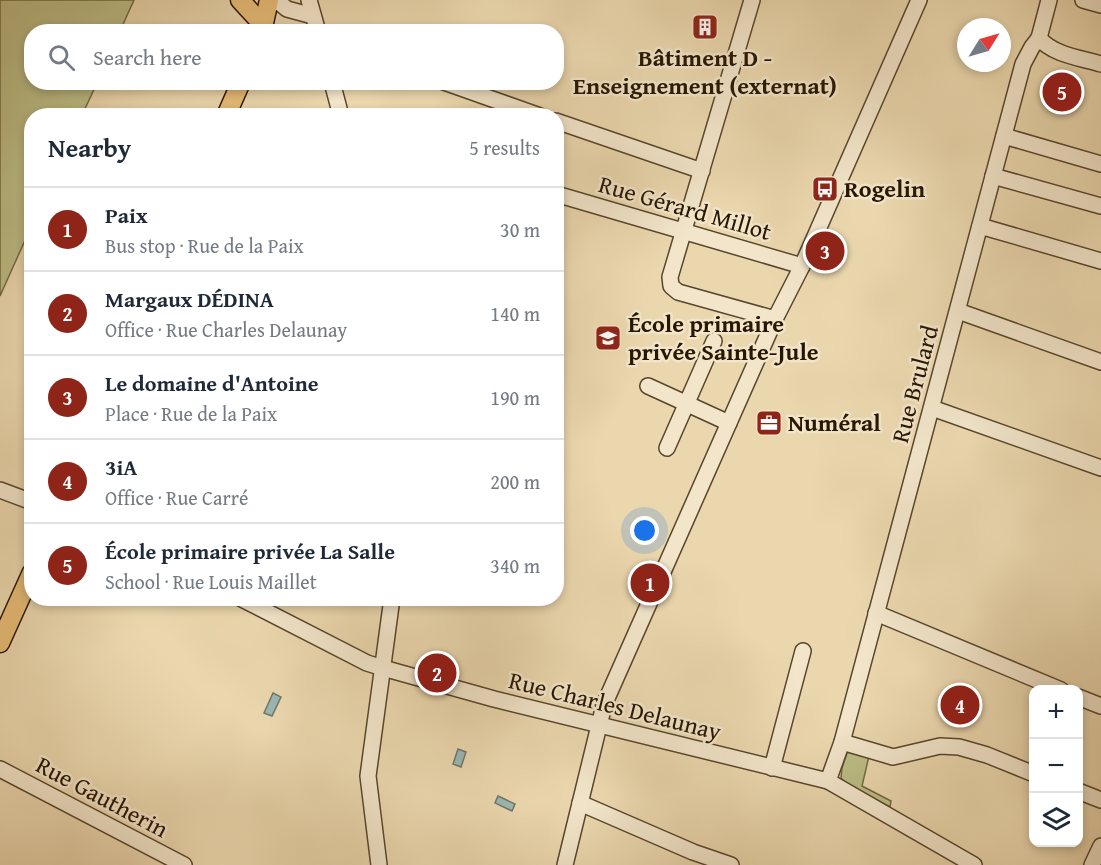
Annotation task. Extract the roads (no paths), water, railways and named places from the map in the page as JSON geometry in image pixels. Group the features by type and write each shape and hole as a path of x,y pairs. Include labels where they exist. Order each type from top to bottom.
{"main road":[{"path":"240,0 259,24"},
{"path":"264,24 269,0"},
{"path":"230,108 237,90"},
{"path":"0,643 24,590"}],"street":[{"path":"276,0 287,9 313,16"},
{"path":"298,0 313,16"},
{"path":"309,0 316,24"},
{"path":"752,0 670,278 671,286 678,292 775,319"},
{"path":"565,865 604,705 775,319 920,0"},
{"name":"Rue Brulard","path":"828,782 842,742 1023,64 1039,38 1049,0"},
{"path":"1083,0 1101,5"},
{"path":"1039,38 1053,49 1101,64"},
{"path":"334,90 339,108"},
{"path":"467,90 517,108"},
{"path":"564,124 702,171"},
{"path":"1004,136 1101,164"},
{"path":"993,176 1101,206"},
{"name":"Rue Gérard Millot","path":"564,196 801,266"},
{"path":"980,226 1101,261"},
{"path":"958,311 1101,362"},
{"path":"667,448 714,341"},
{"path":"648,386 729,423"},
{"path":"932,408 1101,468"},
{"path":"0,490 24,499"},
{"name":"Rue Charles Delaunay","path":"256,606 365,662 383,668 599,726 828,782 974,865"},
{"path":"379,865 368,776 391,606"},
{"path":"876,613 1049,685"},
{"path":"772,768 803,651"},
{"path":"1083,698 1101,706"},
{"path":"842,742 893,757 940,746 970,750 1029,772"},
{"name":"Rue Gautherin","path":"0,769 184,865"},
{"path":"1083,793 1101,800"},
{"path":"580,803 693,852 731,865"},
{"path":"1092,865 1101,846"}],"water":[{"path":"273,693 281,697 272,716 264,713"},
{"path":"458,749 466,752 461,767 453,764"},
{"path":"498,796 515,804 512,811 495,803"}],"place":[{"name":"Bâtiment D - Enseignement (externat)","path":"705,27"},
{"name":"École primaire privée La Salle","path":"1062,92"},
{"name":"Rogelin","path":"825,189"},
{"name":"Le domaine d'Antoine","path":"825,251"},
{"name":"École primaire privée Sainte-Jule","path":"608,338"},
{"name":"Numéral","path":"769,423"},
{"name":"Paix","path":"650,583"},
{"name":"Margaux DÉDINA","path":"437,673"},
{"name":"3iA","path":"960,705"}]}
